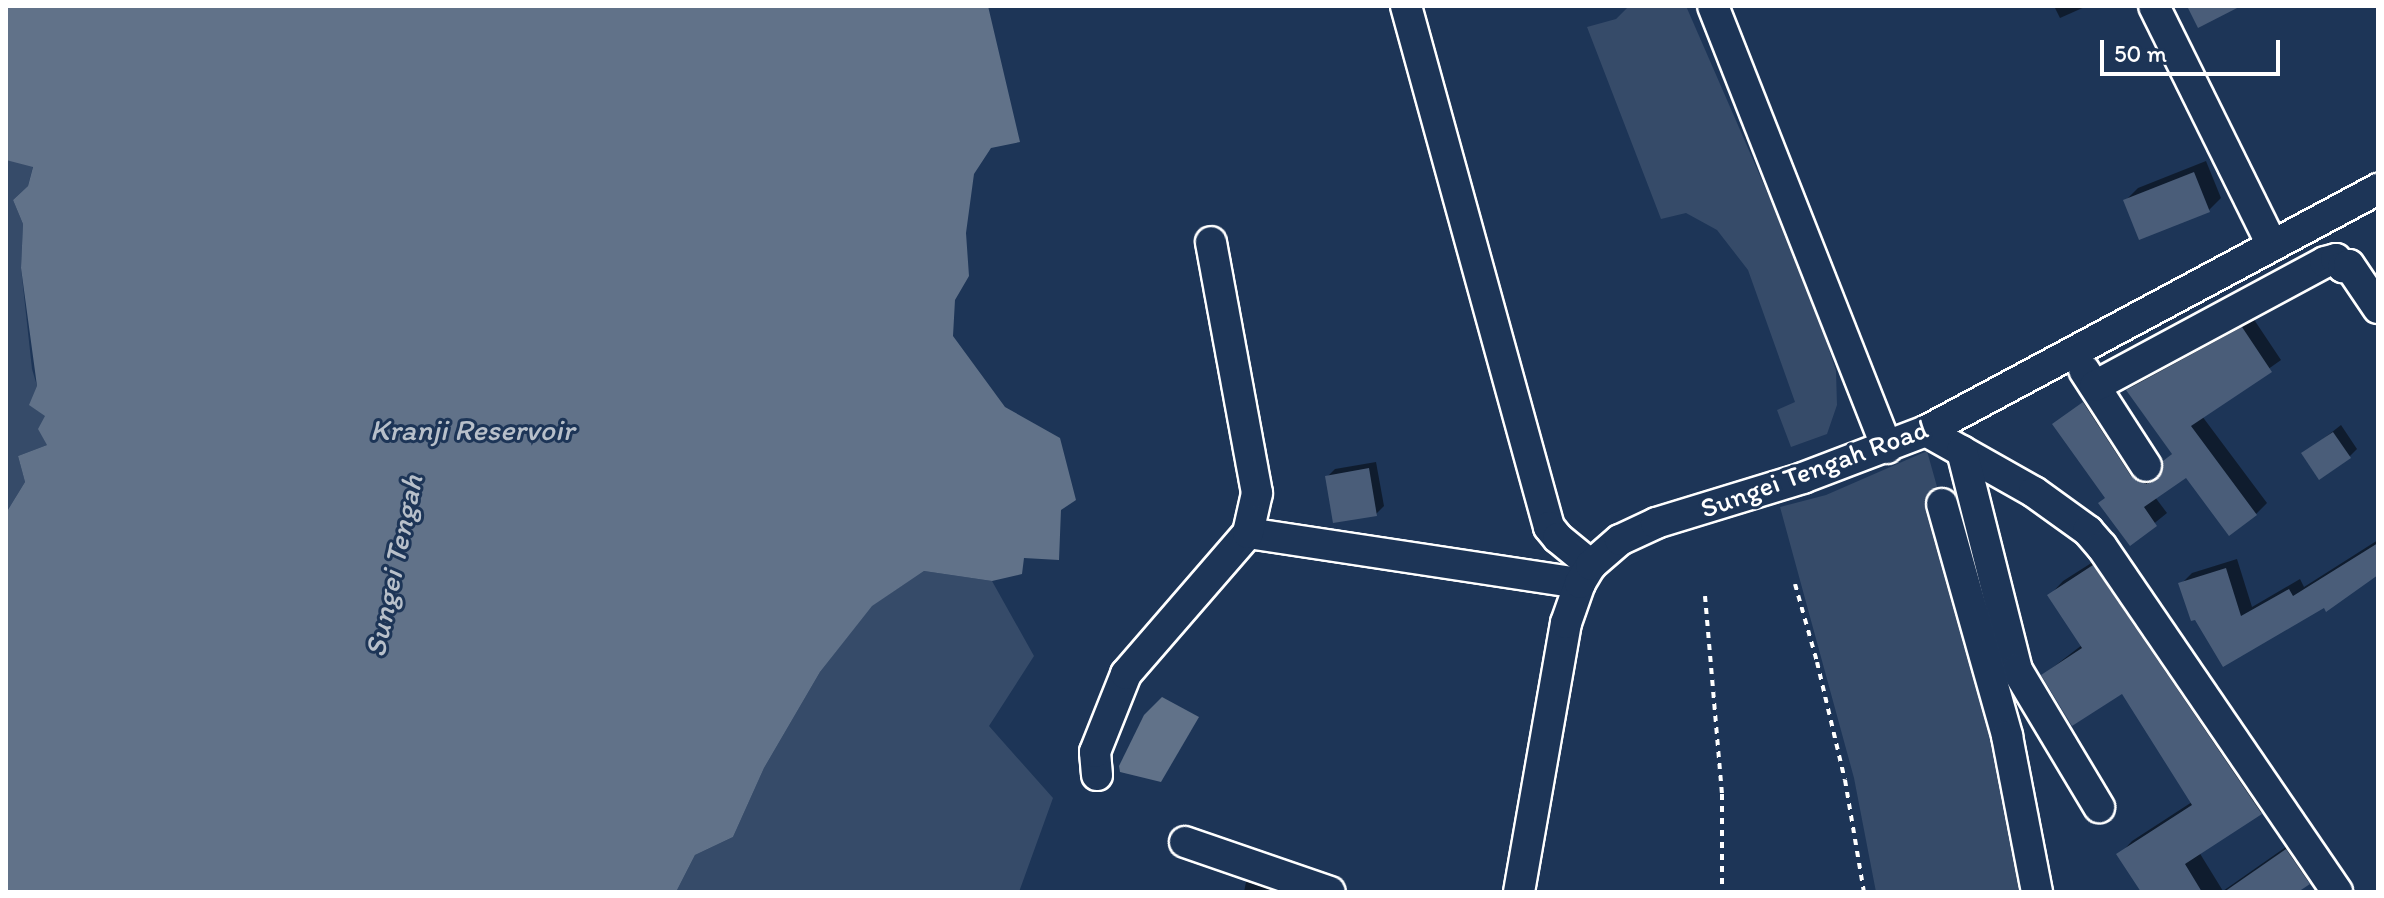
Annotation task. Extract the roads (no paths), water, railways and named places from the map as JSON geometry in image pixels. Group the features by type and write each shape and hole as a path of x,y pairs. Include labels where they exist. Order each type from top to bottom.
{"street":[{"path":"1406,6 1549,527 1586,574"},
{"path":"1713,6 1887,448"},
{"path":"2154,6 2272,245"},
{"name":"Sungei Tengah Road","path":"1586,574 1620,540 1656,523 1887,448 1926,431 2378,189"},
{"path":"1097,775 1095,752 1126,674 1248,533 1257,493 1211,242"},
{"path":"2095,386 2336,259 2343,267 2349,265 2378,308"},
{"path":"2072,351 2146,466"},
{"path":"1926,431 2064,512 2102,547 2337,892"},
{"path":"1962,451 2017,670 2099,807"},
{"path":"1942,504 2007,736 2037,892"},
{"path":"1248,533 1586,574"},
{"path":"1519,892 1566,623 1586,574"},
{"path":"1185,842 1330,892"}],"water":[{"name":"Kranji Reservoir","path":"6,6 988,6 1020,142 991,148 974,174 966,233 969,276 955,300 953,336 1005,407 1060,438 1076,500 1061,510 1059,560 1024,558 1022,574 992,581 924,571 872,606 820,672 764,768 733,837 695,855 676,892 6,892 6,513 25,482 18,456 47,445 38,429 45,416 29,405 37,386 21,268 23,224 13,200 28,186 33,167 6,160"},
{"path":"1162,697 1199,717 1161,782 1120,772 1119,766 1144,715"}],"water label":[{"name":"Sungei Tengah","path":"394,566"}]}
